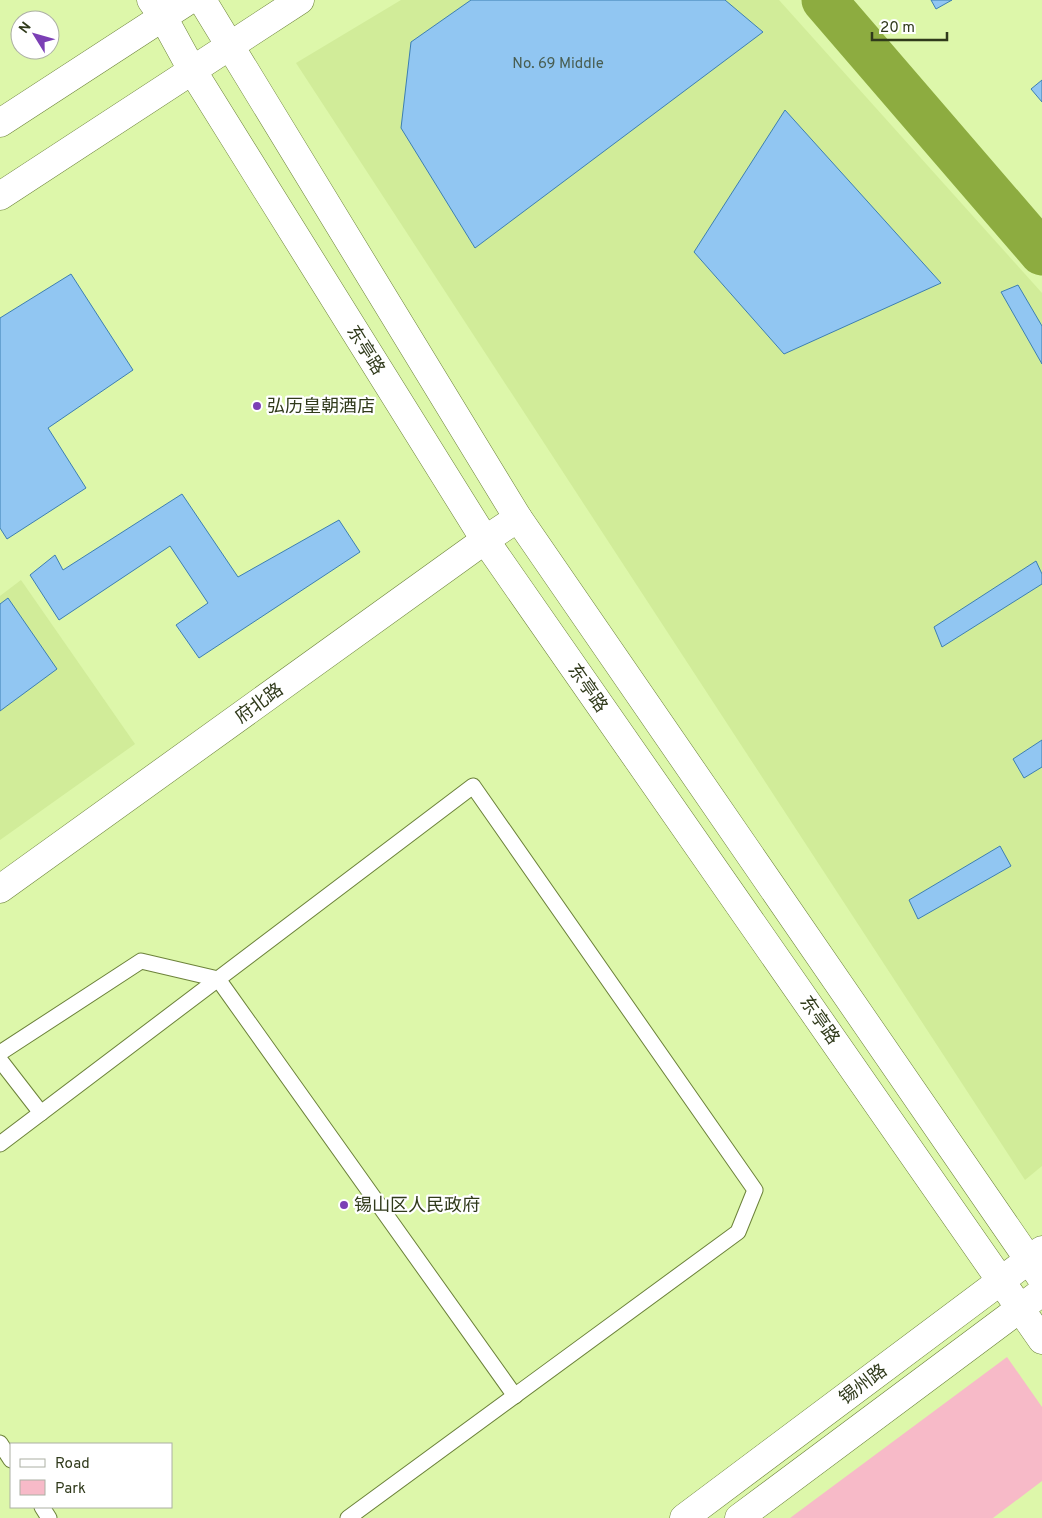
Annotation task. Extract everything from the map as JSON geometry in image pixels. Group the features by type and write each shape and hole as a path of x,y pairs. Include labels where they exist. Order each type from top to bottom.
{"main road":[{"path":"0,123 157,9 189,0"},
{"name":"东亭路","path":"202,0 518,518 1038,1264"},
{"path":"0,196 300,0"},
{"name":"东亭路","path":"157,9 192,70 484,540 1042,1340"},
{"name":"府北路","path":"0,889 484,540 518,518"},
{"name":"锡州路","path":"684,1518 1002,1281 1038,1264"},
{"name":"锡州路","path":"739,1518 1042,1292"}],"lane":[{"path":"0,1144 473,786 755,1190 738,1232 348,1518"},
{"path":"0,1053 141,961 218,979 515,1396"},
{"path":"0,1060 42,1113"},
{"path":"0,1443 10,1458"}],"shaded area":[{"path":"401,0 779,0 1042,293 1042,1166 1025,1180 296,63"},
{"path":"21,580 135,744 0,840 0,596"}],"green space":[{"path":"1007,1357 1042,1407 1042,1481 993,1518 790,1518"}],"building":[{"path":"471,0 725,0 763,32 475,248 401,128 411,42"},
{"path":"931,0 952,0 936,9"},
{"path":"1042,80 1042,102 1031,89"},
{"path":"785,110 941,283 784,354 694,252"},
{"path":"71,274 133,370 48,428 86,488 7,539 0,528 0,318"},
{"path":"1018,285 1042,326 1042,364 1001,292"},
{"path":"182,494 238,577 339,520 360,552 199,658 176,625 208,603 170,546 59,620 30,575 55,555 63,570"},
{"path":"1036,561 1042,574 1042,584 942,647 934,627"},
{"path":"8,598 57,669 0,711 0,604"},
{"path":"1042,740 1042,767 1024,778 1013,759"},
{"path":"1000,846 1011,866 918,919 909,900"}],"waterway":[{"path":"824,0 1042,253"}],"place":[{"name":"弘历皇朝酒店","path":"257,406"},
{"name":"锡山区人民政府","path":"344,1205"}]}
